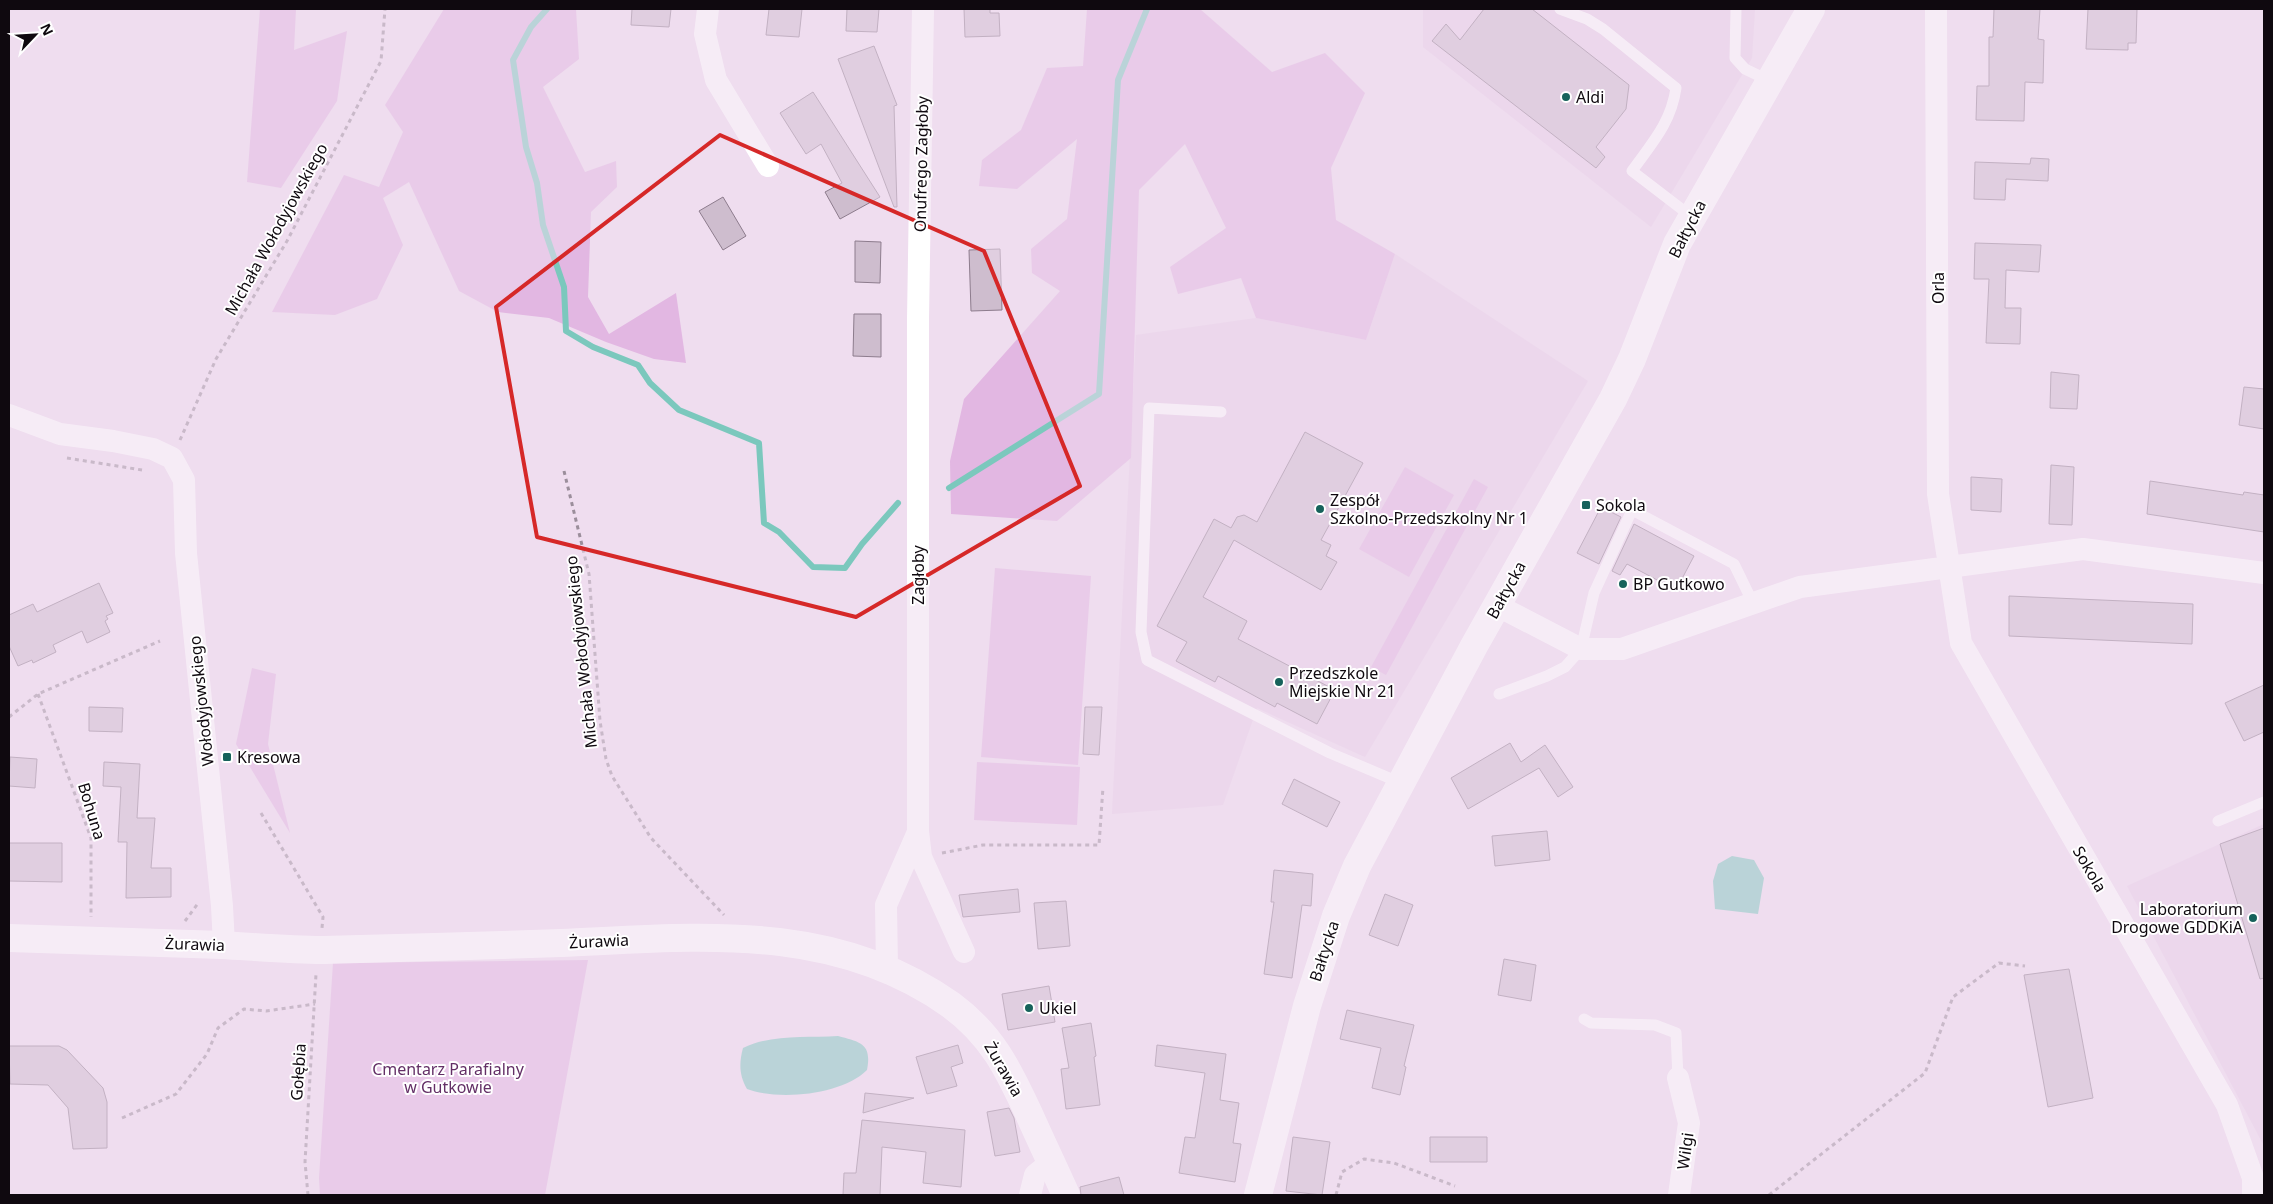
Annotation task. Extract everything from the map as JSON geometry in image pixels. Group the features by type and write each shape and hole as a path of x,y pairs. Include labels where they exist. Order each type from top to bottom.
{"main road":[{"name":"Bałtycka","path":"1258,1195 1307,1006 1336,916 1357,866 1474,646 1614,399 1632,359 1677,244 1811,9"},
{"name":"Żurawia","path":"9,938 321,950 489,946 604,940 734,938 775,940 839,952 887,968 950,1005 983,1033 1004,1062 1066,1195"}],"street":[{"path":"708,9 705,34 716,80 768,166"},
{"name":"Onufrego Zagłoby","path":"918,319 923,9"},
{"name":"Orla","path":"1936,9 1938,494 1951,567"},
{"name":"Zagłoby","path":"918,319 918,831 921,857 964,952"},
{"path":"9,415 60,434 113,441 153,449 172,458"},
{"name":"Wołodyjowskiego","path":"172,458 184,480 186,554 222,906 224,946"},
{"path":"1498,606 1581,649 1622,649 1800,587 2082,549 2264,573"},
{"name":"Sokola","path":"1951,567 1961,643 2226,1105 2254,1178 2253,1195"},
{"name":"Zagłoby","path":"887,968 886,906 918,831"},
{"name":"Wilgi","path":"1678,1078 1689,1122 1679,1195"},
{"path":"1030,1195 1035,1175 1051,1162"}],"lane":[{"path":"1560,9 1587,18 1676,88 1674,102 1665,125 1632,171 1692,217"},
{"path":"1736,9 1735,58 1745,69 1770,81"},
{"path":"1221,412 1149,408 1141,632 1147,660 1330,753 1401,783"},
{"path":"1499,694 1547,676 1565,667 1581,649 1594,593 1632,510 1734,564 1753,603"},
{"path":"2218,821 2264,802"},
{"path":"1584,1019 1591,1023 1655,1025 1676,1033 1678,1078"}],"path":[{"name":"Michała Wołodyjowskiego","path":"172,458 216,359 287,241 381,61 385,9"},
{"path":"58,457 151,471"},
{"name":"Michała Wołodyjowskiego","path":"564,471 589,574 599,711 606,759 612,776 651,838 723,912 734,938"},
{"path":"9,717 38,694 160,641"},
{"name":"Bohuna","path":"38,694 91,838 91,940"},
{"path":"921,857 983,846 1098,845 1103,787"},
{"path":"261,813 323,917 321,950"},
{"path":"181,944 180,928 201,900"},
{"name":"Gołębia","path":"308,1195 305,1162 316,966 321,950"},
{"path":"1769,1195 1924,1073 1953,997 1999,963 2025,966"},
{"path":"122,1118 176,1094 207,1054 218,1028 244,1009 266,1011 315,1004"},
{"path":"1336,1195 1342,1172 1364,1160 1394,1163 1455,1186"}],"highlighted area":[{"path":"720,135 984,251 1080,486 856,617 537,537 496,307"}],"shaded area":[{"path":"1423,9 1755,9 1752,58 1651,227 1423,47"},
{"name":"Zespół Szkolno-Przedszkolny Nr 1","path":"1395,254 1588,381 1365,757 1257,708 1223,805 1112,814 1136,335 1256,318 1366,340"},
{"path":"2264,824 2264,1146 2127,886"},
{"path":"1732,856 1754,860 1764,878 1758,914 1715,909 1713,881 1718,864"},
{"path":"838,1036 853,1040 866,1049 868,1055 867,1070 856,1078 826,1090 792,1095 760,1093 747,1089 740,1069 743,1048 765,1040"}],"green space":[{"path":"260,9 296,9 294,50 347,31 337,101 281,188 247,182"},
{"path":"444,9 576,9 579,59 543,87 585,172 616,161 617,187 591,212 588,297 609,334 676,293 686,363 654,359 606,342 549,318 498,312 459,291 409,182 383,198 403,245 377,299 335,315 272,312 344,175 379,187 403,132 385,105"},
{"path":"1087,9 1200,9 1272,72 1325,53 1365,93 1331,168 1336,220 1395,254 1366,340 1256,318 1241,278 1178,294 1170,267 1226,228 1185,144 1139,190 1131,458 1057,521 951,514 950,461 964,399 1060,291 1032,273 1031,249 1067,219 1077,139 1017,189 979,186 982,160 1021,130 1047,68 1083,66"},
{"path":"1405,467 1454,495 1409,577 1359,549"},
{"path":"1474,479 1488,487 1386,675 1371,667"},
{"path":"995,568 1091,576 1078,765 981,757"},
{"path":"252,668 276,674 268,744 290,833 236,744"},
{"path":"977,762 1080,767 1077,825 974,820"},
{"name":"Cmentarz Parafialny w Gutkowie","path":"588,960 545,1195 320,1195 319,1178 333,963"}],"building":[{"path":"632,9 671,9 669,27 631,25"},
{"path":"769,9 802,9 799,37 766,35"},
{"path":"847,9 879,9 877,32 846,31"},
{"path":"964,9 990,9 990,13 999,13 1000,36 965,37"},
{"name":"Aldi","path":"1484,9 1532,9 1629,85 1626,109 1596,147 1605,157 1596,168 1432,41 1446,24 1460,40"},
{"path":"1994,9 2040,9 2038,39 2044,40 2043,83 2025,82 2024,121 1976,120 1977,86 1989,86 1989,37 1993,37"},
{"path":"2088,9 2137,9 2136,43 2128,43 2128,50 2086,49"},
{"path":"874,46 897,105 894,106 897,207 894,207 838,59"},
{"path":"813,92 880,197 840,219 825,192 842,183 821,144 806,154 780,113"},
{"path":"2031,158 2049,159 2048,181 2006,179 2005,200 1974,199 1975,162 2030,164"},
{"path":"723,197 746,236 723,250 699,211"},
{"path":"855,241 881,242 880,283 855,282"},
{"path":"1975,243 2041,245 2039,272 2006,270 2005,308 2021,308 2020,344 1986,343 1989,279 1974,279"},
{"path":"1000,249 1002,310 971,311 969,250"},
{"path":"854,314 881,314 881,357 853,356"},
{"path":"2051,372 2079,375 2077,409 2050,408"},
{"path":"2244,387 2264,389 2264,429 2239,425"},
{"path":"1305,432 1363,463 1321,540 1331,545 1326,556 1337,562 1321,590 1234,540 1203,597 1247,621 1238,639 1335,690 1317,724 1277,703 1275,707 1218,676 1215,682 1176,661 1187,642 1157,626 1214,519 1231,528 1237,517 1244,515 1257,522"},
{"path":"2051,465 2074,467 2072,525 2049,524"},
{"path":"1971,477 2002,479 2001,512 1971,510"},
{"path":"2150,481 2243,495 2244,492 2264,495 2264,532 2147,514"},
{"path":"1601,507 1621,517 1599,564 1577,553"},
{"path":"1634,524 1694,556 1676,590 1627,564 1620,575 1612,571"},
{"path":"99,583 113,613 106,616 108,619 105,621 110,632 87,643 82,631 53,645 56,652 33,663 32,660 18,666 9,646 9,615 33,604 37,612"},
{"path":"2009,596 2193,604 2192,644 2009,636"},
{"path":"2264,685 2264,732 2244,741 2225,703"},
{"path":"89,707 123,708 122,732 89,731"},
{"path":"1085,707 1102,707 1099,755 1083,754"},
{"path":"1510,743 1521,762 1545,745 1573,787 1558,797 1539,768 1468,809 1451,778"},
{"path":"10,757 37,759 35,788 9,786"},
{"path":"104,762 140,764 137,818 155,818 151,868 171,868 171,897 126,898 127,842 118,842 121,787 103,786"},
{"path":"1294,779 1340,802 1327,827 1282,804"},
{"name":"Laboratorium Drogowe GDDKiA","path":"2264,828 2264,978 2260,979 2220,844"},
{"path":"1547,831 1550,860 1495,866 1492,836"},
{"path":"9,843 62,843 62,882 9,881"},
{"path":"1274,870 1313,874 1311,906 1302,905 1292,978 1264,974 1274,902 1271,902"},
{"path":"1018,889 1020,912 963,917 959,895"},
{"path":"1385,894 1413,905 1398,946 1369,935"},
{"path":"1066,901 1070,946 1038,949 1034,903"},
{"path":"1504,959 1536,965 1531,1001 1498,995"},
{"path":"2069,969 2093,1098 2048,1107 2024,975"},
{"name":"Ukiel","path":"1049,986 1055,1022 1008,1030 1002,994"},
{"path":"1347,1010 1414,1025 1404,1066 1406,1067 1400,1095 1372,1088 1381,1048 1340,1039"},
{"path":"1091,1023 1100,1105 1066,1109 1061,1069 1069,1068 1062,1028"},
{"path":"958,1045 963,1063 951,1067 957,1086 927,1094 916,1057"},
{"path":"1157,1045 1226,1054 1220,1100 1239,1103 1233,1143 1241,1144 1235,1182 1179,1173 1185,1137 1195,1138 1205,1073 1155,1066"},
{"path":"9,1046 59,1046 67,1050 103,1088 107,1102 107,1148 73,1149 68,1108 48,1085 10,1084"},
{"path":"865,1093 914,1098 863,1113"},
{"path":"1009,1108 1014,1118 1020,1152 995,1156 987,1112"},
{"path":"862,1120 965,1130 961,1187 923,1183 926,1152 882,1147 880,1195 843,1195 844,1173 856,1173"},
{"path":"1293,1137 1330,1142 1322,1195 1286,1191"},
{"path":"1430,1137 1487,1137 1487,1162 1430,1162"},
{"path":"1119,1177 1124,1195 1081,1195 1080,1187"}],"waterway":[{"path":"547,9 531,27 513,60 526,147 537,183 543,225 564,287 566,331 593,347 638,365 650,383 679,410 759,443 764,523 779,532 813,567 845,568 862,544 898,503"},
{"path":"949,488 1099,394 1118,80 1147,9"}],"place":[{"name":"Aldi","path":"1566,97"},
{"name":"Sokola","path":"1586,505"},
{"name":"Zespół Szkolno-Przedszkolny Nr 1","path":"1320,509"},
{"name":"BP Gutkowo","path":"1623,584"},
{"name":"Przedszkole Miejskie Nr 21","path":"1279,682"},
{"name":"Kresowa","path":"227,757"},
{"name":"Laboratorium Drogowe GDDKiA","path":"2253,918"},
{"name":"Ukiel","path":"1029,1008"}]}
